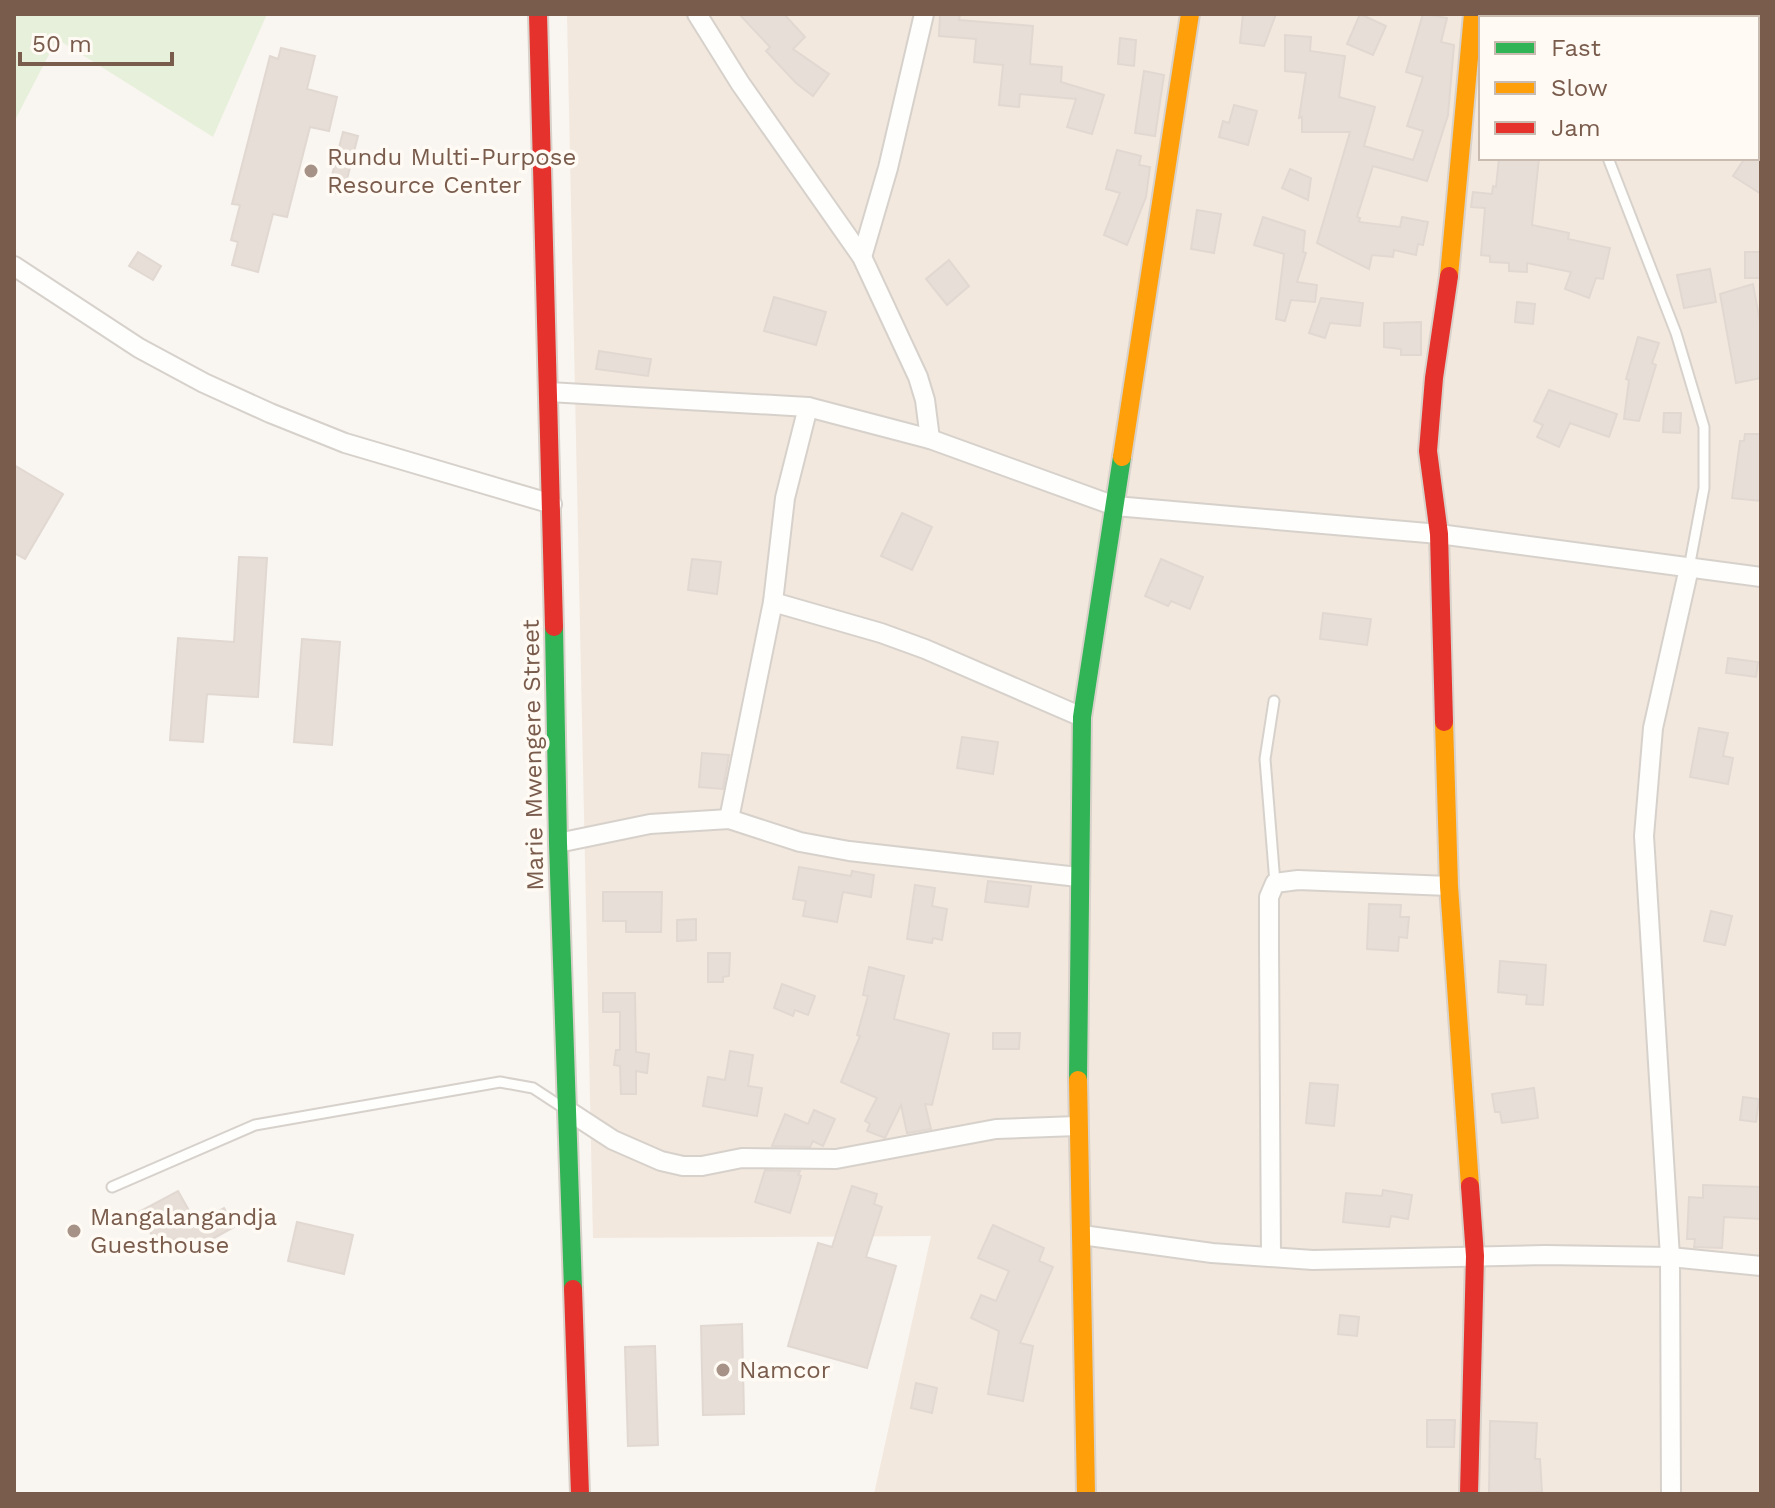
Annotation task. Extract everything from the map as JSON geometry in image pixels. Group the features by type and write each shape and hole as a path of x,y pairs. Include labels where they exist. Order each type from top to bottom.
{"street":[{"name":"Marie Mwengere Street","path":"538,14 558,843 580,1494"},
{"path":"697,14 740,83 862,257 918,377 925,400 930,439"},
{"path":"862,257 888,168 924,14"},
{"path":"1086,1494 1077,1126 1082,717 1190,14"},
{"path":"1469,1494 1475,1256 1449,886 1439,534 1428,451 1434,378 1447,297 1473,14"},
{"path":"14,266 139,348 204,383 270,413 345,443 552,504"},
{"path":"549,392 808,407 930,439 1115,506 1439,534 1761,577"},
{"path":"729,819 773,602 785,498 808,407"},
{"path":"1671,1494 1670,1257 1644,836 1653,728 1689,568"},
{"path":"773,602 925,649 1082,717"},
{"path":"558,843 650,824 729,819 800,842 849,851 1078,877"},
{"path":"1271,1256 1269,897 1275,883 1298,880 1449,886"},
{"path":"567,1110 613,1140 661,1161 683,1166 702,1166 742,1158 836,1159 996,1129 1077,1126"},
{"path":"1082,1235 1212,1253 1313,1260 1475,1256 1670,1257 1761,1266"}],"lane":[{"path":"1609,160 1676,333 1704,427 1704,488 1689,568"},
{"path":"1274,701 1265,759 1275,883"},
{"path":"112,1187 255,1125 500,1082 533,1088 567,1110"}],"shaded area":[{"path":"567,14 1761,14 1761,1494 874,1494 931,1236 593,1238"}],"green space":[{"path":"14,14 267,14 213,137 57,39 14,122"}],"building":[{"path":"739,14 784,14 805,37 793,49 829,74 813,96 766,51 770,47"},
{"path":"940,14 960,14 959,20 1033,26 1030,64 1062,67 1061,82 1104,95 1092,134 1067,127 1076,99 1020,94 1019,107 999,105 1003,65 974,62 976,39 939,36"},
{"path":"1243,14 1276,14 1264,46 1240,43"},
{"path":"1360,14 1386,26 1373,55 1347,44"},
{"path":"1423,14 1447,18 1441,42 1454,45 1448,115 1427,181 1373,166 1357,217 1360,218 1359,222 1400,227 1402,217 1428,222 1423,245 1418,244 1416,255 1394,250 1393,257 1372,255 1369,269 1317,243 1350,132 1302,132 1302,117 1299,118 1306,73 1285,71 1285,35 1311,37 1310,51 1345,56 1339,97 1375,107 1364,146 1413,160 1423,131 1407,126 1423,77 1406,72"},
{"path":"1120,38 1136,40 1134,66 1118,64"},
{"path":"281,48 315,56 307,89 337,97 329,131 310,127 287,217 273,214 258,272 232,265 238,242 231,240 240,205 232,204 270,56 278,59"},
{"path":"1144,71 1164,75 1155,136 1135,133"},
{"path":"1234,105 1257,111 1248,145 1219,137 1223,121 1229,123"},
{"path":"343,132 358,136 343,195 328,191"},
{"path":"1117,150 1141,156 1139,165 1150,167 1146,197 1127,245 1104,235 1120,193 1106,189"},
{"path":"1761,158 1761,194 1733,176 1744,160"},
{"path":"1499,160 1539,160 1532,225 1569,233 1568,239 1610,248 1603,279 1596,278 1589,298 1565,289 1571,272 1527,263 1527,272 1509,271 1509,263 1490,262 1490,256 1481,255 1485,208 1471,207 1473,192 1492,194 1493,186 1496,187"},
{"path":"1290,169 1311,178 1308,200 1282,188"},
{"path":"1197,210 1221,214 1214,253 1191,249"},
{"path":"1263,217 1305,231 1303,252 1306,253 1297,282 1317,285 1315,302 1291,300 1285,321 1276,319 1284,254 1254,245"},
{"path":"138,252 161,266 153,280 129,266"},
{"path":"1745,252 1761,252 1761,278 1745,278"},
{"path":"949,260 969,286 947,305 926,279"},
{"path":"1710,269 1716,302 1684,308 1677,275"},
{"path":"1753,284 1761,328 1761,378 1736,383 1720,294"},
{"path":"774,297 826,312 816,345 764,331"},
{"path":"1321,298 1363,303 1360,326 1330,323 1325,338 1309,333"},
{"path":"1517,302 1535,304 1533,324 1515,322"},
{"path":"1421,322 1421,355 1401,355 1401,349 1384,347 1384,323"},
{"path":"1638,337 1659,343 1652,363 1656,365 1639,421 1624,419 1629,380 1626,379"},
{"path":"599,351 651,359 648,376 596,369"},
{"path":"1549,390 1617,414 1609,437 1570,423 1559,447 1537,437 1543,425 1534,421"},
{"path":"1664,413 1681,413 1680,433 1663,432"},
{"path":"1745,434 1761,434 1761,501 1732,498 1740,441 1744,441"},
{"path":"14,465 63,494 25,559 14,553"},
{"path":"902,513 932,527 912,570 881,556"},
{"path":"239,557 267,558 258,697 207,694 203,742 170,740 178,638 234,642"},
{"path":"692,559 721,562 717,594 688,590"},
{"path":"1161,559 1203,577 1190,609 1171,601 1168,606 1145,596"},
{"path":"1323,613 1371,619 1367,645 1320,639"},
{"path":"302,639 340,642 332,745 294,742"},
{"path":"1728,658 1758,662 1756,677 1726,673"},
{"path":"1699,728 1728,733 1723,756 1733,758 1728,784 1690,777"},
{"path":"962,737 998,742 993,774 957,768"},
{"path":"702,753 729,755 723,789 699,787"},
{"path":"799,867 851,876 852,871 874,875 871,897 843,892 837,922 803,916 806,901 793,899"},
{"path":"988,881 1031,886 1028,907 985,902"},
{"path":"915,885 935,888 932,906 947,909 942,940 933,938 932,943 907,939"},
{"path":"603,892 662,892 661,932 626,932 626,921 603,921"},
{"path":"1369,904 1401,905 1400,917 1409,917 1407,938 1399,937 1398,951 1367,949"},
{"path":"1711,911 1732,916 1725,945 1704,941"},
{"path":"696,919 696,940 677,941 677,920"},
{"path":"708,953 730,953 729,976 723,977 723,982 708,982"},
{"path":"1500,961 1546,965 1543,1005 1526,1004 1527,995 1498,992"},
{"path":"869,967 904,976 894,1019 949,1034 932,1105 925,1104 931,1129 907,1133 901,1105 885,1138 867,1131 870,1124 865,1121 877,1098 841,1082 860,1036 857,1035 868,996 863,995"},
{"path":"782,984 815,996 808,1015 795,1010 793,1016 774,1008"},
{"path":"603,993 635,993 636,1052 649,1054 647,1073 636,1071 636,1094 621,1094 620,1066 614,1065 616,1050 620,1050 620,1012 603,1012"},
{"path":"993,1033 1020,1033 1019,1049 993,1049"},
{"path":"730,1051 753,1055 748,1086 762,1088 757,1116 703,1106 708,1077 725,1080"},
{"path":"1310,1083 1338,1085 1334,1126 1306,1123"},
{"path":"1534,1088 1538,1118 1502,1123 1500,1112 1495,1112 1492,1094"},
{"path":"1743,1097 1759,1099 1756,1122 1740,1120"},
{"path":"814,1110 835,1119 823,1146 813,1141 810,1147 772,1146 785,1114 808,1124"},
{"path":"765,1170 800,1171 790,1213 755,1202"},
{"path":"1703,1185 1761,1187 1761,1219 1724,1217 1722,1248 1694,1247 1695,1239 1687,1239 1689,1197 1703,1198"},
{"path":"852,1186 877,1194 874,1204 882,1207 866,1257 896,1266 867,1368 788,1346 818,1243 832,1247"},
{"path":"1383,1190 1412,1195 1408,1219 1391,1216 1389,1227 1343,1222 1346,1193 1382,1196"},
{"path":"178,1191 196,1223 224,1208 234,1227 203,1244 201,1239 182,1250 175,1239 159,1248 139,1212"},
{"path":"297,1222 353,1235 344,1274 288,1261"},
{"path":"993,1225 1044,1248 1039,1261 1053,1267 1020,1343 1033,1346 1023,1401 988,1394 999,1331 971,1318 981,1295 996,1301 1009,1271 978,1258"},
{"path":"1340,1315 1359,1317 1357,1336 1338,1334"},
{"name":"Namcor","path":"742,1324 744,1414 703,1415 701,1326"},
{"path":"655,1346 658,1445 628,1446 625,1347"},
{"path":"916,1383 937,1388 932,1413 911,1408"},
{"path":"1427,1420 1455,1420 1454,1447 1427,1447"},
{"path":"1490,1421 1537,1423 1535,1459 1540,1459 1542,1492 1489,1494"}],"traffic: fast":[{"path":"1078,1080 1082,717 1122,457"},
{"path":"554,627 573,1289"}],"traffic: slow":[{"path":"1122,457 1190,14"},
{"path":"1449,276 1473,14"},
{"path":"1444,722 1449,886 1470,1186"},
{"path":"1078,1080 1086,1494"}],"traffic: jam":[{"path":"538,14 554,627"},
{"path":"1444,722 1439,534 1428,451 1434,378 1449,276"},
{"path":"1469,1494 1475,1256 1470,1186"},
{"path":"573,1289 580,1494"}],"place":[{"name":"Rundu Multi-Purpose Resource Center","path":"311,171"},
{"name":"Mangalangandja Guesthouse","path":"74,1231"},
{"name":"Namcor","path":"723,1370"}]}
